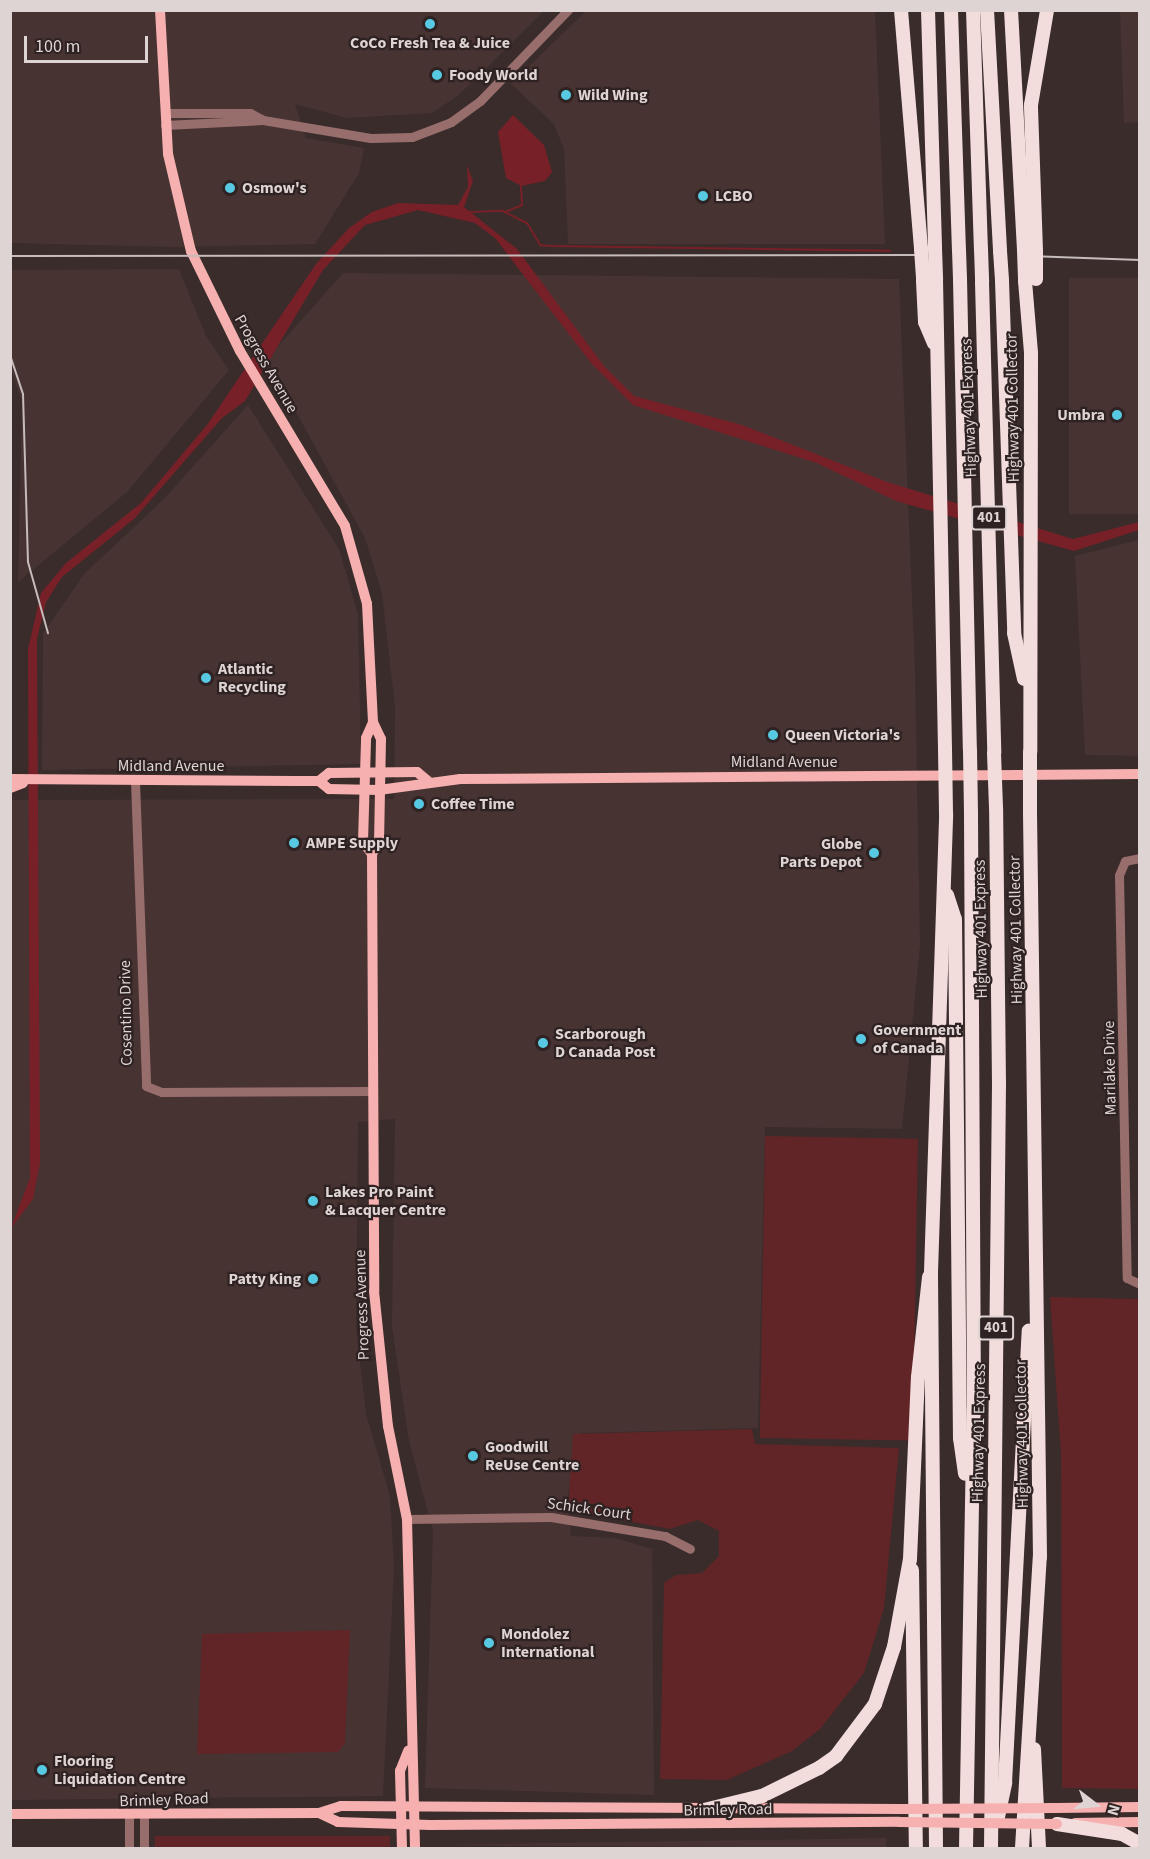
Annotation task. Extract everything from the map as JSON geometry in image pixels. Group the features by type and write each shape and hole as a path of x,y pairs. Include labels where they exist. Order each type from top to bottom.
{"highway":[{"path":"901,10 938,353 946,813 931,1272 936,1848"},
{"path":"928,10 928,249"},
{"name":"Highway 401 Express","path":"951,10 960,279 971,812 971,1516 966,1848"},
{"name":"Highway 401 Express","path":"973,10 996,808 999,1085 992,1848"},
{"path":"987,10 1002,281 1014,633 1030,702"},
{"path":"1011,10 1030,250"},
{"path":"1030,250 1031,105 1047,10"},
{"name":"Highway 401 Collector","path":"1022,1848 1040,1557 1030,811 1030,250"},
{"path":"944,888 955,919 960,1438 971,1516"},
{"path":"992,1848 1005,1771 1036,1139"},
{"path":"916,1848 910,1559 918,1377 931,1272"},
{"path":"704,1810 792,1783 836,1756 857,1731 886,1677 910,1559"},
{"path":"1030,1726 1039,1848"},
{"path":"1057,1824 1122,1834 1140,1844"}],"main road":[{"name":"Progress Avenue","path":"160,10 165,125 191,251 240,351 345,526 367,604 373,722 364,773 363,843 372,854"},
{"name":"Progress Avenue","path":"373,722 381,739 379,842 372,854 372,1091 379,1363 408,1519 408,1751 414,1767 415,1848"},
{"name":"Midland Avenue","path":"10,788 23,783 49,782 319,781 329,773 417,772 428,781"},
{"name":"Midland Avenue","path":"319,781 329,789 379,790 418,788 428,781 1140,774"},
{"name":"Midland Avenue","path":"10,779 23,783"},
{"name":"Progress Avenue","path":"402,1848 400,1771 408,1751"},
{"name":"Brimley Road","path":"10,1814 144,1817 319,1814 341,1806 704,1810 1140,1807"},
{"path":"547,1807 547,1824"},
{"name":"Brimley Road","path":"319,1814 338,1822 414,1824 1140,1822"}],"street":[{"path":"165,125 263,120 371,138 412,137 451,122 480,101 568,10"},
{"path":"165,113 250,113 263,120"},
{"name":"Cosentino Drive","path":"135,781 146,1086 162,1092 372,1091"},
{"name":"Marilake Drive","path":"1140,858 1125,861 1119,875 1127,1278 1140,1284"},
{"name":"Schick Court","path":"408,1519 551,1517 665,1536 690,1549"},
{"path":"129,1817 129,1848"},
{"path":"144,1817 144,1848"}],"shaded area":[{"path":"11,11 544,11 459,95 432,113 347,118 295,104 306,138 364,148 359,173 315,244 173,247 11,243"},
{"path":"586,11 875,11 885,244 568,244 564,148 553,123 511,84"},
{"path":"1120,11 1139,11 1139,122 1124,123"},
{"path":"513,115 544,145 552,172 545,181 521,186 506,178 498,132"},
{"path":"467,165 473,181 464,207 517,249 604,366 634,396 742,425 887,482 1073,539 1139,522 1139,530 1074,551 896,501 817,463 633,405 592,364 495,238 475,223 418,210 365,225 323,270 245,401 222,418 135,518 62,577 46,602 37,639 40,1163 33,1199 11,1228 30,1178 28,649 41,593 66,563 141,503 207,425 316,264 349,228 372,212 398,203 458,205 468,187"},
{"path":"179,269 206,336 229,370 127,492 18,582 22,401 11,370 11,270"},
{"path":"343,273 899,279 915,671 920,945 902,1129 765,1127 758,1428 581,1433 567,1498 571,1536 615,1538 652,1549 654,1795 425,1788 433,1531 409,1441 392,1327 395,1119 358,1122 356,1327 366,1414 390,1496 394,1567 383,1796 11,1800 10,800 394,799 395,707 382,593 365,538 267,359"},
{"path":"1069,278 1139,278 1139,514 1069,514"},
{"name":"Atlantic Recycling","path":"248,405 339,549 358,614 361,764 42,770 43,634 84,574 164,499"},
{"path":"1139,540 1139,756 1085,755 1075,556"},
{"path":"765,1136 918,1139 913,1441 760,1438"},
{"path":"1050,1297 1139,1299 1139,1789 1062,1788 1061,1455"},
{"path":"752,1429 755,1444 899,1448 884,1608 864,1673 820,1729 792,1751 727,1780 660,1779 664,1583 676,1575 702,1573 719,1556 719,1531 698,1520 670,1529 568,1510 573,1434"},
{"path":"350,1630 345,1743 338,1752 197,1754 202,1634"},
{"path":"155,1836 390,1836 390,1848 155,1848"},
{"path":"886,1838 886,1848 426,1845"}],"waterway":[{"path":"505,212 522,205 521,186"},
{"path":"470,212 503,211 527,223 540,245 549,246 890,251"}],"railway":[{"path":"10,256 916,255"},
{"path":"1029,256 1140,260"},
{"path":"10,355 23,394 28,562 48,633"}],"place":[{"name":"CoCo Fresh Tea & Juice","path":"430,24"},
{"name":"Foody World","path":"437,75"},
{"name":"Wild Wing","path":"566,95"},
{"name":"Osmow's","path":"230,188"},
{"name":"LCBO","path":"703,196"},
{"name":"Umbra","path":"1117,415"},
{"name":"Atlantic Recycling","path":"206,678"},
{"name":"Queen Victoria's","path":"773,735"},
{"name":"Coffee Time","path":"419,804"},
{"name":"AMPE Supply","path":"294,843"},
{"name":"Globe Parts Depot","path":"874,853"},
{"name":"Government of Canada","path":"861,1039"},
{"name":"Scarborough D Canada Post","path":"543,1043"},
{"name":"Lakes Pro Paint & Lacquer Centre","path":"313,1201"},
{"name":"Patty King","path":"313,1279"},
{"name":"Goodwill ReUse Centre","path":"473,1456"},
{"name":"Mondolez International","path":"489,1643"},
{"name":"Flooring Liquidation Centre","path":"42,1770"}]}
